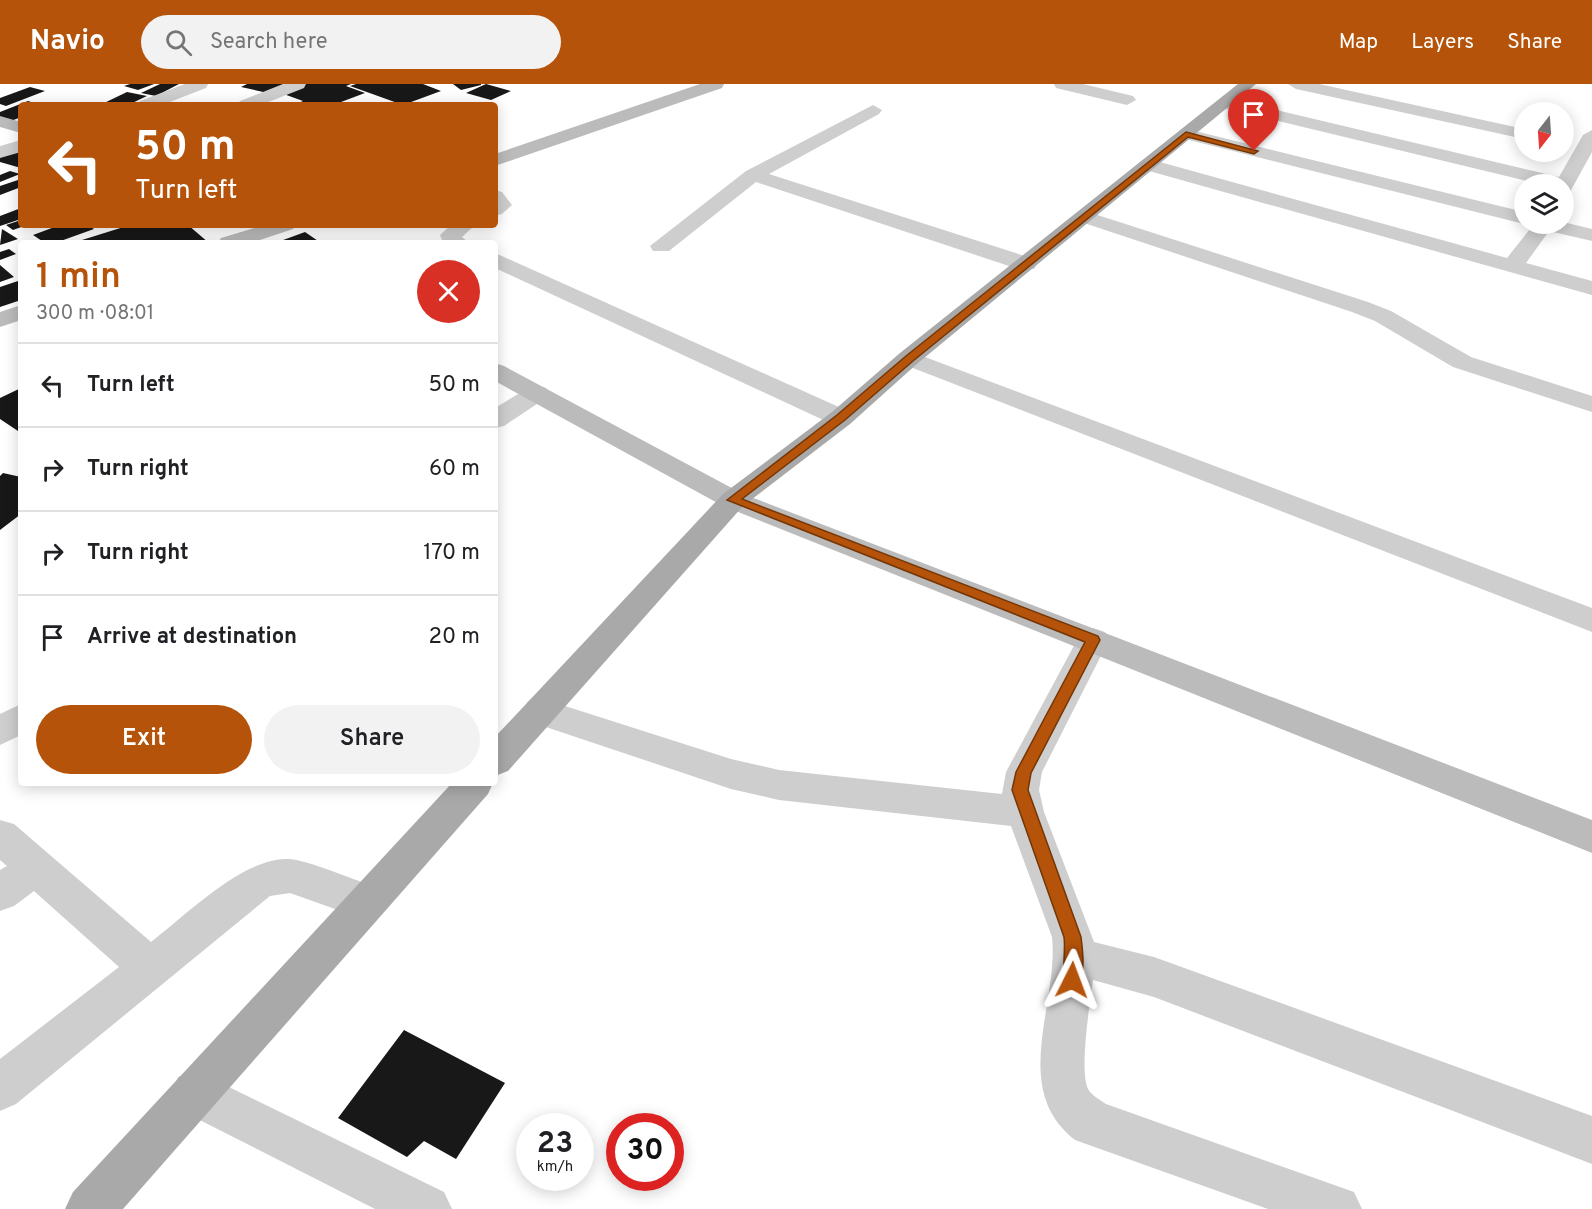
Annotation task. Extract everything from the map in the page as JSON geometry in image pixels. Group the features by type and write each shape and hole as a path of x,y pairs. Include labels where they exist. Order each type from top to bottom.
{"main road":[{"path":"498,758 733,500 841,418 909,358 1248,84"},
{"path":"90,1209 472,786"}],"street":[{"path":"154,102 200,84"},
{"path":"253,102 298,84"},
{"path":"498,159 716,84"},
{"path":"1062,84 1127,100"},
{"path":"1296,84 1514,132"},
{"path":"1226,103 1518,174"},
{"path":"661,246 753,175 873,110"},
{"path":"0,121 18,127"},
{"path":"1186,135 1514,216"},
{"path":"1574,143 1590,144 1574,174"},
{"path":"0,152 18,147"},
{"path":"1149,165 1592,288"},
{"path":"753,175 1026,264"},
{"path":"1085,217 1383,315 1456,360 1592,404"},
{"path":"232,239 274,228"},
{"path":"452,240 451,235 461,228"},
{"path":"1574,231 1592,235"},
{"path":"1512,266 1537,234"},
{"path":"498,261 841,418"},
{"path":"0,320 18,313"},
{"path":"909,358 1592,620"},
{"path":"498,372 733,500 1592,837"},
{"path":"498,418 537,393"},
{"path":"1093,640 1024,772 1020,790 1025,812 1064,910 1075,956 1062,1074 1067,1098 1079,1113 1092,1123 1337,1209"},
{"path":"540,711 731,774 779,785 1025,812"},
{"path":"0,731 18,720"},
{"path":"0,836 150,968"},
{"path":"0,893 36,867"},
{"path":"0,1088 256,884 273,877 290,876 366,902"},
{"path":"1075,956 1174,985 1592,1140"},
{"path":"194,1093 428,1209"}],"building":[{"path":"154,84 138,90 124,86"},
{"path":"160,84 179,84 156,96 141,93"},
{"path":"247,84 290,84 268,93 241,87"},
{"path":"302,84 351,84 346,86 365,93 341,102 301,102 303,101 278,92"},
{"path":"356,84 423,84 441,91 411,102 395,102 350,86"},
{"path":"453,84 481,84 481,85 461,90"},
{"path":"486,84 511,91 491,100 466,93"},
{"path":"30,87 45,91 6,106 0,104 0,98"},
{"path":"127,92 147,96 134,102 106,102"},
{"path":"18,105 18,118 11,121 0,118 0,112"},
{"path":"18,149 18,167 0,162 0,156"},
{"path":"10,171 18,173 0,182 0,175"},
{"path":"18,180 18,188 0,195 0,186"},
{"path":"18,209 18,220 0,226 0,216"},
{"path":"18,221 19,228 13,230 6,225"},
{"path":"52,228 94,229 63,240 40,240 33,235"},
{"path":"120,228 192,228 206,240 82,240"},
{"path":"2,229 18,239 0,245"},
{"path":"305,232 317,240 283,240"},
{"path":"9,249 16,254 0,260 0,252"},
{"path":"0,265 14,277 0,282"},
{"path":"18,281 18,301 0,307 0,287"},
{"path":"18,389 18,431 0,419 0,398"},
{"path":"3,473 18,476 18,516 0,530 0,476"},
{"path":"404,1030 505,1083 456,1159 424,1141 407,1157 338,1118"}],"route":[{"path":"1072,980 1075,956 1072,937 1064,910 1025,812 1020,790 1024,772 1093,640 733,500 841,418 909,358 1186,135 1254,151"}]}
